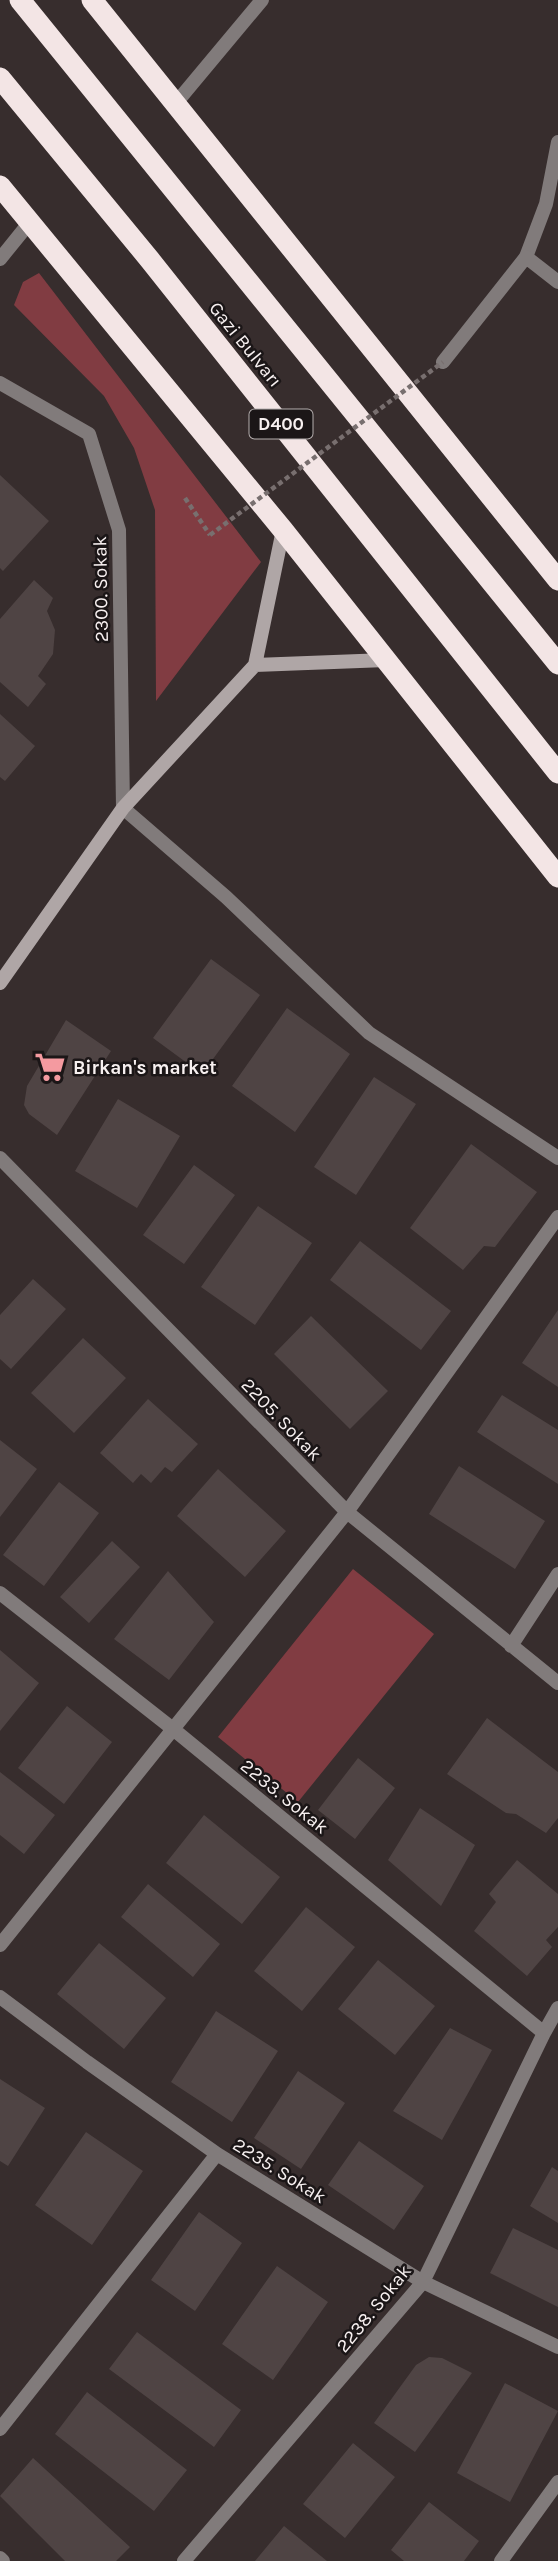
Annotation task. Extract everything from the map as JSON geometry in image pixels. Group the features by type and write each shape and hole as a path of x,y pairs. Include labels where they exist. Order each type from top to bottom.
{"highway":[{"name":"Gazi Bulvarı","path":"20,0 558,664"},
{"path":"92,0 558,580"},
{"name":"Gazi Bulvarı","path":"0,78 150,260 558,773"},
{"path":"0,186 284,530 558,877"}],"main road":[{"path":"0,983 123,808 255,665 284,530"},
{"path":"255,665 386,660"}],"street":[{"path":"176,103 262,0"},
{"path":"443,362 526,257 546,204 558,142"},
{"path":"0,259 30,222"},
{"path":"526,257 558,282"},
{"name":"2300. Sokak","path":"0,383 89,434 119,530 123,808"},
{"path":"123,808 226,897 369,1033 558,1158"},
{"name":"2205. Sokak","path":"0,1158 347,1512 558,1683"},
{"path":"0,1945 347,1512 558,1217"},
{"path":"511,1646 558,1574"},
{"name":"2233. Sokak","path":"0,1593 173,1729 544,2033"},
{"name":"2235. Sokak","path":"0,1997 217,2154 423,2282 558,2347"},
{"name":"2238. Sokak","path":"184,2561 423,2282 558,2008"},
{"path":"0,2429 217,2154"},
{"path":"501,2561 558,2482"}],"path":[{"path":"185,498 210,535 443,362"}],"shaded area":[{"path":"39,273 261,562 156,701 155,510 134,448 104,396 14,305 23,282"},
{"path":"353,1569 434,1634 298,1802 218,1737"}],"building":[{"path":"0,475 49,521 3,571 0,568"},
{"path":"34,580 53,598 47,611 55,630 53,654 38,676 46,684 28,707 0,682 0,619"},
{"path":"0,714 35,746 5,781 0,777"},
{"path":"211,959 260,995 202,1074 153,1038"},
{"path":"287,1008 350,1054 295,1132 232,1086"},
{"path":"66,1020 111,1051 57,1135 29,1114 24,1105 27,1086"},
{"path":"374,1077 416,1104 356,1195 314,1167"},
{"path":"118,1099 180,1136 137,1208 75,1171"},
{"path":"471,1144 537,1192 495,1247 484,1246 463,1270 410,1228"},
{"path":"194,1165 235,1195 184,1264 143,1235"},
{"path":"258,1206 312,1243 255,1325 201,1287"},
{"path":"360,1241 451,1311 421,1350 330,1280"},
{"path":"33,1279 66,1309 11,1369 0,1359 0,1315"},
{"path":"558,1310 558,1387 522,1363"},
{"path":"311,1316 388,1391 350,1429 274,1354"},
{"path":"83,1338 126,1378 74,1433 31,1393"},
{"path":"502,1395 558,1430 558,1484 477,1432"},
{"path":"148,1399 198,1444 172,1472 165,1467 151,1483 141,1474 133,1483 100,1453"},
{"path":"0,1440 37,1469 0,1517"},
{"path":"459,1466 545,1521 515,1569 429,1514"},
{"path":"218,1469 286,1531 245,1577 177,1516"},
{"path":"59,1482 99,1513 44,1586 3,1555"},
{"path":"112,1541 140,1567 89,1623 60,1597"},
{"path":"168,1571 214,1622 169,1680 114,1639"},
{"path":"0,1650 39,1683 0,1731"},
{"path":"67,1706 112,1742 64,1804 18,1768"},
{"path":"487,1718 558,1772 558,1818 546,1833 516,1814 506,1813 447,1774"},
{"path":"358,1758 395,1788 355,1839 318,1810"},
{"path":"0,1772 55,1815 24,1854 0,1835"},
{"path":"420,1808 475,1845 441,1906 388,1860"},
{"path":"204,1815 280,1877 242,1924 166,1863"},
{"path":"517,1860 558,1894 558,1927 546,1940 552,1947 527,1976 474,1931 496,1902 489,1894"},
{"path":"148,1884 220,1944 193,1977 121,1917"},
{"path":"306,1907 355,1947 302,2011 254,1971"},
{"path":"99,1943 166,1998 124,2049 57,1994"},
{"path":"378,1960 435,2006 395,2055 338,2009"},
{"path":"216,2011 278,2051 232,2122 171,2082"},
{"path":"450,2028 492,2050 442,2140 393,2111"},
{"path":"298,2071 345,2103 301,2169 254,2138"},
{"path":"0,2079 45,2108 8,2166 0,2161"},
{"path":"86,2132 143,2171 92,2245 35,2205"},
{"path":"359,2141 424,2186 394,2230 328,2185"},
{"path":"552,2167 558,2171 558,2223 530,2206"},
{"path":"199,2212 242,2243 195,2311 151,2280"},
{"path":"513,2228 558,2250 558,2307 490,2273"},
{"path":"277,2266 328,2302 273,2380 222,2344"},
{"path":"137,2332 241,2410 214,2447 109,2369"},
{"path":"429,2357 442,2358 472,2373 415,2452 374,2423 416,2365"},
{"path":"505,2383 558,2411 510,2502 457,2473"},
{"path":"87,2392 187,2470 154,2511 55,2434"},
{"path":"353,2443 395,2477 345,2538 303,2504"},
{"path":"33,2458 130,2547 116,2561 65,2561 0,2496"},
{"path":"429,2502 479,2541 464,2561 404,2561 391,2550"},
{"path":"284,2526 327,2561 255,2561"}],"place":[{"name":"Birkan's market","path":"50,1067"}]}
